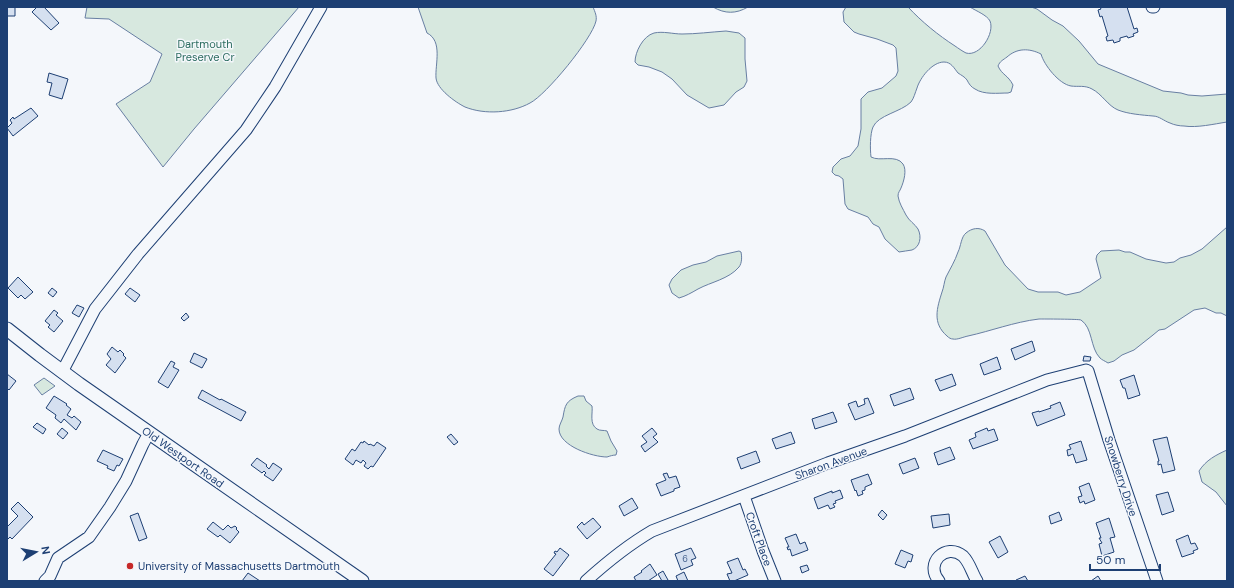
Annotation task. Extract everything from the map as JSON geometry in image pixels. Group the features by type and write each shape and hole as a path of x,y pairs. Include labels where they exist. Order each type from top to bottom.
{"main road":[{"name":"Old Westport Road","path":"7,329 62,372 149,434 362,581"}],"street":[{"path":"62,372 94,308 138,254 246,130 275,87 321,7"},
{"name":"Sharon Avenue","path":"586,581 633,542 652,531 828,463 905,436 1047,380 1086,370 1088,371"},
{"name":"Snowberry Drive","path":"1088,371 1109,440 1158,581"},
{"path":"45,581 50,576 58,558 88,537 110,507 126,482 149,434"},
{"name":"Croft Place","path":"744,496 775,581"},
{"path":"938,581 932,568 937,558 945,552 954,551 968,562 973,580"}],"green space":[{"name":"Dartmouth Preserve Cr","path":"87,7 299,7 163,167 116,104 150,82 162,54 109,19 85,18"},
{"path":"418,7 593,7 596,14 596,21 593,29 578,53 568,66 537,98 530,103 515,109 490,112 473,110 465,107 456,102 443,91 436,78 437,47 435,41 427,33"},
{"path":"713,7 748,7 735,12 726,12"},
{"path":"846,7 908,7 942,37 966,53 971,53 981,48 985,43 991,26 990,21 986,17 970,7 1031,7 1037,9 1063,26 1079,41 1098,64 1163,91 1202,96 1227,94 1227,122 1200,126 1181,126 1172,124 1155,116 1118,110 1111,106 1092,89 1066,85 1057,78 1041,54 1028,50 1011,54 998,66 1013,85 1011,92 1008,93 979,91 971,86 966,79 950,64 946,62 940,63 927,71 924,75 911,102 880,119 872,130 870,142 871,157 879,159 896,159 904,166 905,176 898,196 907,217 917,227 920,235 920,241 915,249 899,252 885,239 879,227 873,224 868,217 848,209 845,204 843,179 832,172 833,167 841,159 850,156 858,146 861,129 861,99 868,92 882,88 896,76 898,71 896,48 893,45 854,32 844,22 843,12"},
{"path":"726,31 739,33 745,38 747,81 744,87 736,92 724,105 709,108 687,95 672,79 662,72 638,65 635,62 636,54 640,45 646,37 654,33 661,32 687,34"},
{"path":"1227,227 1227,316 1205,308 1194,310 1165,329 1159,330 1134,350 1122,355 1114,361 1108,363 1100,358 1094,349 1088,328 1081,320 1030,320 955,339 948,337 939,326 937,310 945,279 959,250 963,237 968,231 973,229 985,231 1005,265 1028,289 1038,292 1058,292 1066,295 1080,292 1101,278 1096,259 1097,255 1101,251 1119,250 1130,252 1146,259 1166,263 1174,262 1202,249"},
{"path":"739,251 741,252 741,264 730,275 679,298 672,293 669,285 672,279 681,270 706,262 717,256"},
{"path":"44,378 55,386 42,395 34,385"},
{"path":"578,396 584,396 586,401 592,406 593,424 598,430 607,431 617,451 616,455 607,457 586,453 570,445 560,435 559,428 565,406"},
{"path":"1227,450 1227,506 1216,492 1202,482 1199,471 1208,461"}],"building":[{"path":"7,7 15,7 15,16 7,16"},
{"path":"37,7 44,7 59,23 51,30 32,12"},
{"path":"1100,7 1127,7 1134,29 1137,28 1138,32 1133,34 1134,36 1128,38 1127,36 1120,38 1120,41 1114,43 1113,40 1107,41 1106,37 1108,36 1102,16 1100,17 1098,10 1101,9"},
{"path":"49,73 68,79 62,99 49,95 52,83 47,82"},
{"path":"31,108 38,116 13,136 7,128 12,123 10,120"},
{"path":"18,277 33,292 25,299 21,295 18,298 8,288"},
{"path":"52,288 57,292 53,297 48,293"},
{"path":"130,288 140,295 135,302 125,294"},
{"path":"77,305 84,308 79,317 72,313"},
{"path":"54,310 58,313 56,315 63,321 54,332 48,327 50,325 45,321"},
{"path":"186,313 189,317 184,321 181,318"},
{"path":"1032,341 1035,351 1015,360 1011,349"},
{"path":"112,347 118,352 120,350 126,358 115,373 106,365 111,359 107,354"},
{"path":"194,353 207,359 202,368 190,362"},
{"path":"1084,356 1091,357 1090,361 1083,361"},
{"path":"997,357 1001,369 984,375 980,364"},
{"path":"171,361 175,363 173,367 179,370 168,388 158,382"},
{"path":"7,374 16,381 9,390 7,388"},
{"path":"952,374 956,385 940,391 935,380"},
{"path":"1134,375 1140,395 1128,399 1125,388 1123,388 1120,380"},
{"path":"910,388 914,399 894,406 890,395"},
{"path":"202,390 246,412 241,421 198,398"},
{"path":"54,396 67,404 66,405 71,409 67,415 72,418 74,416 81,422 76,430 64,419 61,423 55,418 56,415 46,408"},
{"path":"868,398 874,413 855,420 848,404 856,401 858,407 865,404 864,399"},
{"path":"1060,402 1065,415 1037,426 1032,413 1051,408 1050,406"},
{"path":"833,412 837,422 815,429 812,419"},
{"path":"37,423 46,429 43,434 33,427"},
{"path":"62,428 68,433 63,439 57,434"},
{"path":"652,428 657,434 653,437 658,442 645,452 641,446 647,442 642,436"},
{"path":"987,428 988,431 994,429 998,440 973,449 969,440 976,437 975,433"},
{"path":"791,432 795,443 776,449 772,439"},
{"path":"451,434 458,442 454,445 447,437"},
{"path":"1167,437 1175,470 1163,473 1161,464 1158,465 1159,461 1153,440"},
{"path":"364,441 369,445 374,446 377,442 386,448 373,467 371,466 368,469 364,466 366,463 363,460 361,463 356,460 353,465 345,459 352,449 355,451 361,442 363,443"},
{"path":"1081,441 1087,460 1076,463 1073,454 1068,456 1067,450 1071,449 1069,445"},
{"path":"950,447 955,459 938,465 934,453"},
{"path":"103,450 123,459 114,471 107,468 108,466 97,461"},
{"path":"756,451 760,462 741,469 737,458"},
{"path":"257,458 267,465 266,466 269,469 273,463 282,469 273,481 264,475 266,473 264,471 262,473 251,465"},
{"path":"915,458 919,468 903,474 899,464"},
{"path":"667,473 669,478 676,476 680,487 661,496 656,484 666,480 663,474"},
{"path":"868,474 872,484 865,487 865,490 862,491 863,494 858,496 851,480"},
{"path":"1089,483 1095,500 1085,504 1084,501 1080,503 1078,497 1082,496 1079,487"},
{"path":"840,490 843,498 835,501 836,503 833,504 835,507 830,509 828,505 818,509 814,498 832,491 832,493"},
{"path":"1168,492 1174,511 1162,515 1156,495"},
{"path":"632,498 638,508 624,516 619,506"},
{"path":"18,502 33,517 12,539 10,537 7,540 7,527 18,516 11,509"},
{"path":"882,510 887,515 883,520 878,515"},
{"path":"1059,512 1062,520 1051,524 1049,516"},
{"path":"138,513 147,538 139,541 130,516"},
{"path":"949,514 950,525 933,528 931,516"},
{"path":"593,518 601,527 587,539 577,527 582,522 584,525"},
{"path":"1109,518 1115,537 1110,538 1114,552 1102,556 1099,544 1102,543 1099,538 1101,538 1096,523"},
{"path":"213,522 223,530 228,525 231,528 235,526 239,532 230,543 220,535 218,537 207,529"},
{"path":"796,534 800,544 805,542 808,550 792,556 790,549 788,550 787,547 789,547 785,538"},
{"path":"1188,535 1191,544 1195,543 1198,549 1193,551 1194,553 1182,557 1176,540"},
{"path":"1000,536 1008,552 998,558 989,542"},
{"path":"560,548 569,555 553,576 544,569 556,554 554,553 555,551 557,552"},
{"path":"691,548 696,558 691,560 693,565 681,570 675,554"},
{"path":"901,550 913,555 911,562 908,561 905,568 895,564"},
{"path":"738,558 743,570 745,569 748,575 734,581 730,581 727,574 732,573 727,562"},
{"path":"650,564 657,575 648,581 636,581 634,577"},
{"path":"807,565 809,570 802,573 800,567"},
{"path":"663,571 668,580 666,581 662,581 658,574"},
{"path":"684,572 688,581 678,581 676,576"},
{"path":"248,573 260,581 242,581"},
{"path":"1025,576 1028,581 1016,581 1016,580"},
{"path":"1098,576 1101,581 1091,581"}],"place":[{"name":"University of Massachusetts Dartmouth","path":"130,566"}]}
